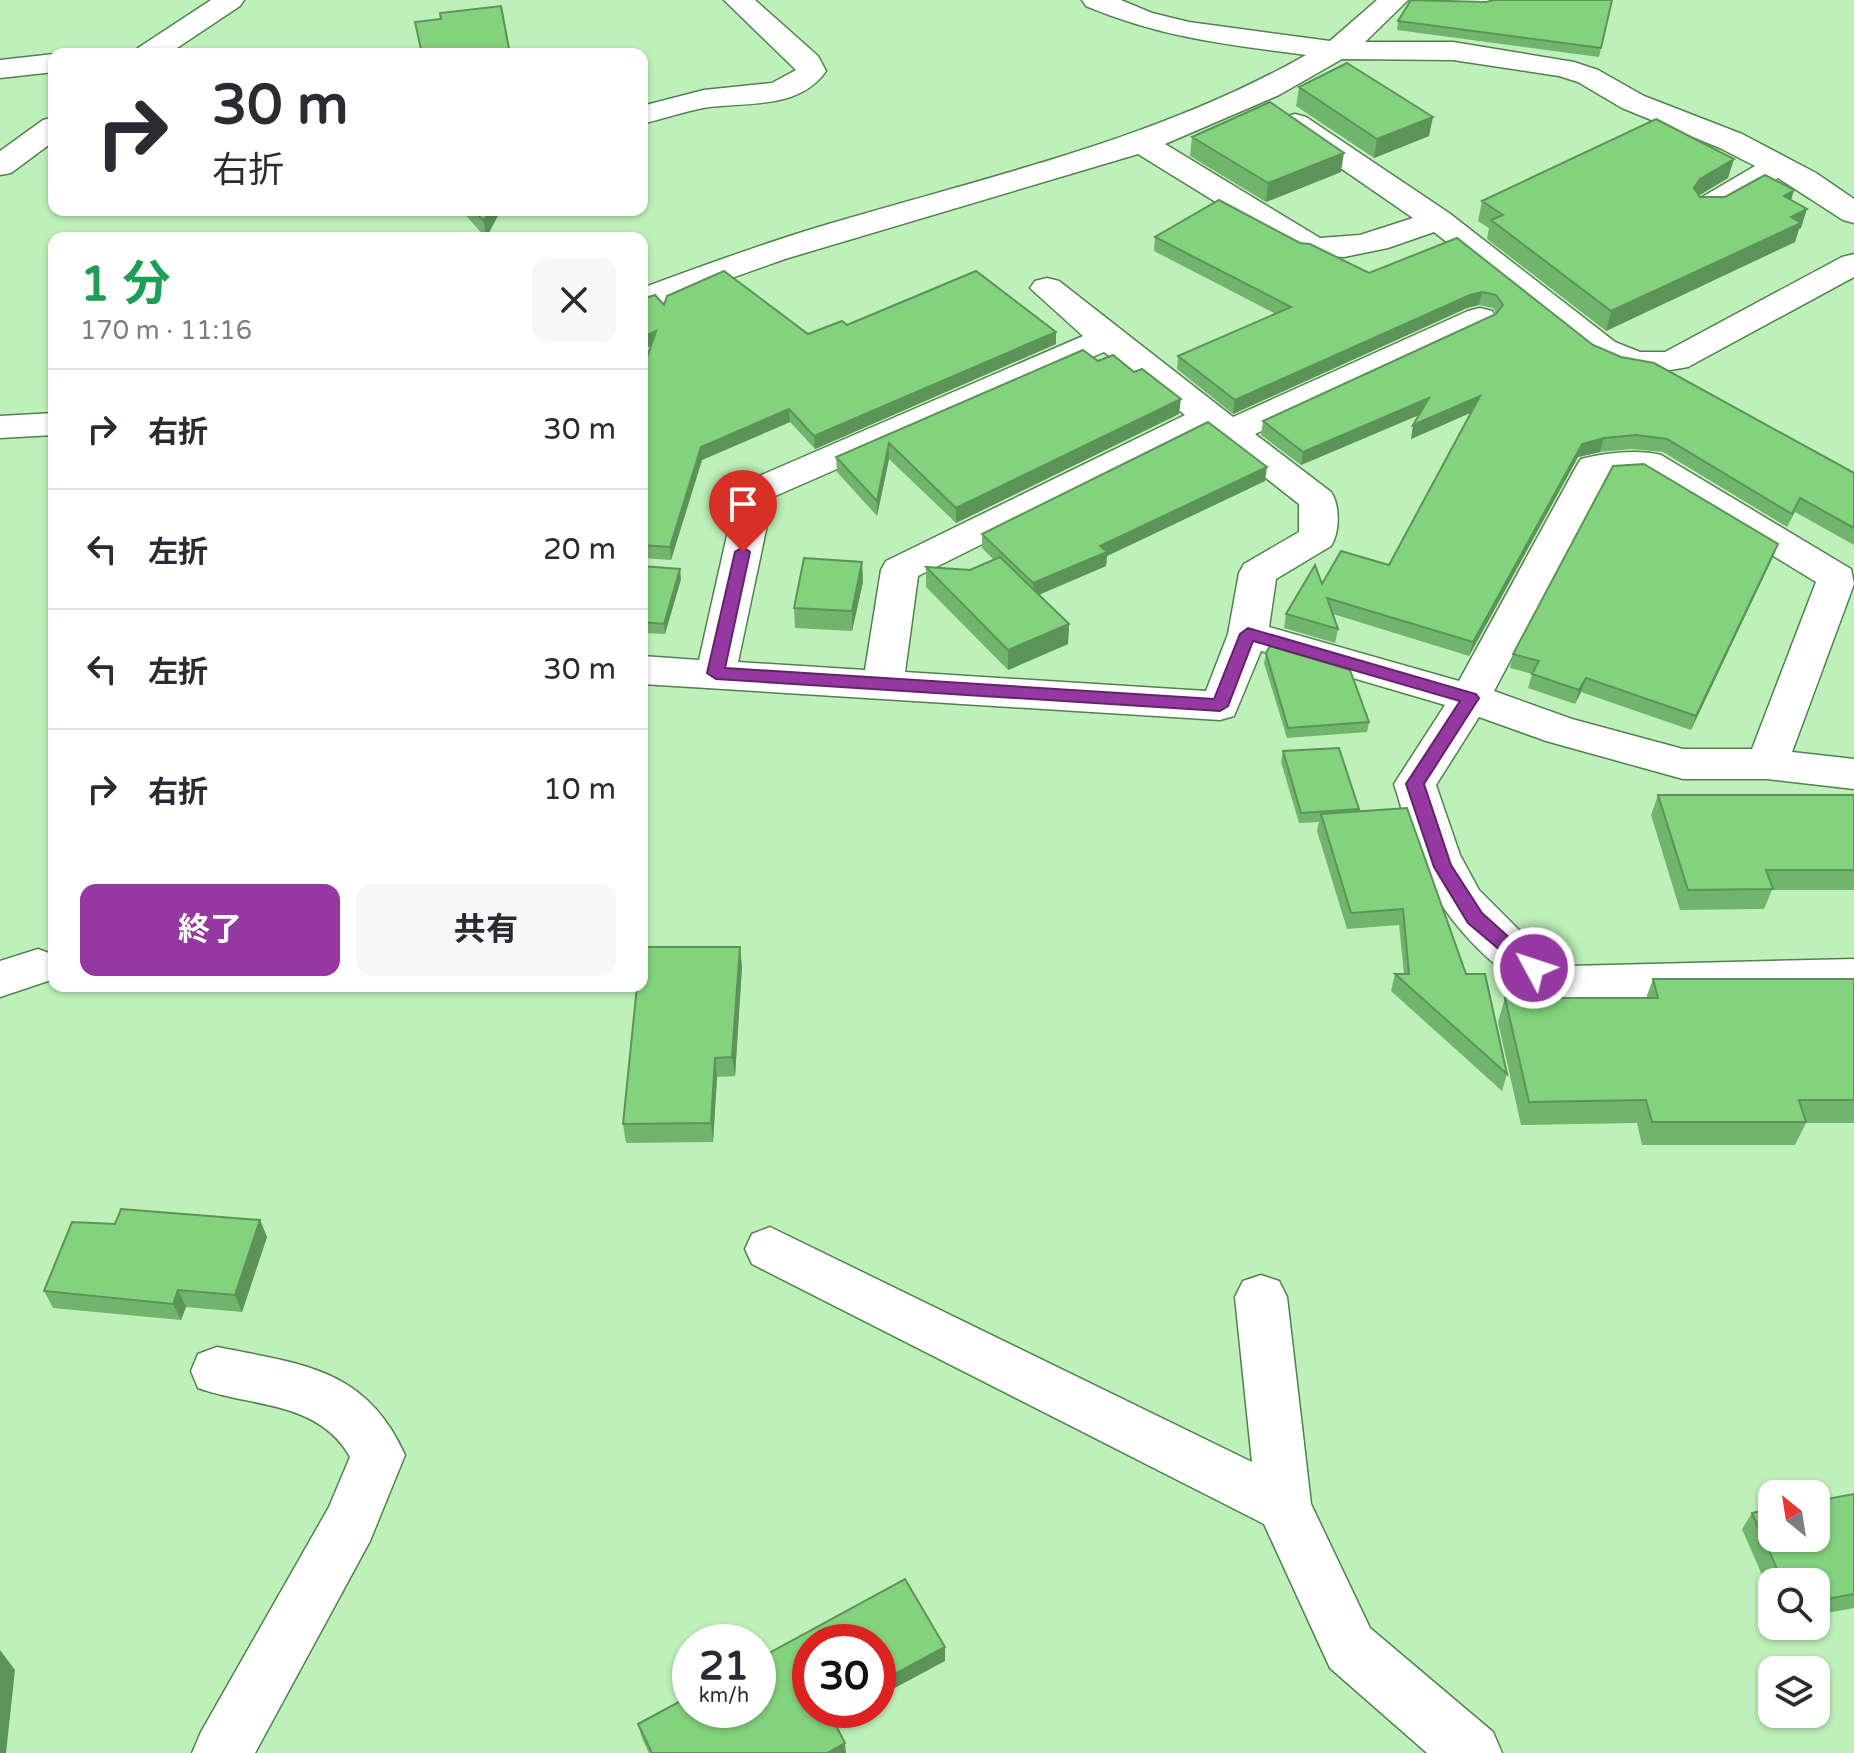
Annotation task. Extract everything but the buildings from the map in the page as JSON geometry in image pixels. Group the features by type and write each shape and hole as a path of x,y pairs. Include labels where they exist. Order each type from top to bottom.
{"street":[{"path":"158,48 230,0"},
{"path":"648,113 703,99 771,92 794,86 807,77 811,71 808,62 738,0"},
{"path":"1096,0 1142,19 1188,31 1336,50 1453,51 1564,68 1588,76 1633,102 1731,141 1778,165 1854,213"},
{"path":"648,298 773,251 1018,183 1141,143 1255,95 1336,50 1394,0"},
{"path":"1451,0 1487,0"},
{"path":"0,69 48,64"},
{"path":"1255,95 1438,220 1603,349 1630,362 1650,366 1676,360 1854,264"},
{"path":"0,166 48,130"},
{"path":"1141,143 1312,247 1332,250 1349,248 1438,220"},
{"path":"1708,207 1778,165"},
{"path":"648,670 1220,706 1248,634 1258,573 1318,537 1318,500 1107,338 1047,288"},
{"path":"883,685 900,570 1219,425 1480,318"},
{"path":"716,673 756,491 1107,338"},
{"path":"0,427 48,424"},
{"path":"1767,764 1837,578 1648,463 1594,467 1470,698 1415,784 1443,867 1475,918 1534,968 1563,984 1854,977"},
{"path":"1248,634 1470,698 1561,731 1683,764 1767,764 1854,774"},
{"path":"770,1249 1284,1506"},
{"path":"1261,1297 1284,1506 1350,1648 1472,1753"},
{"path":"217,1371 316,1392 367,1430 378,1455 350,1523 222,1753"}],"route":[{"path":"743,552 716,673 1220,706 1248,634 1470,698 1415,784 1443,867 1475,918 1534,968"}]}
